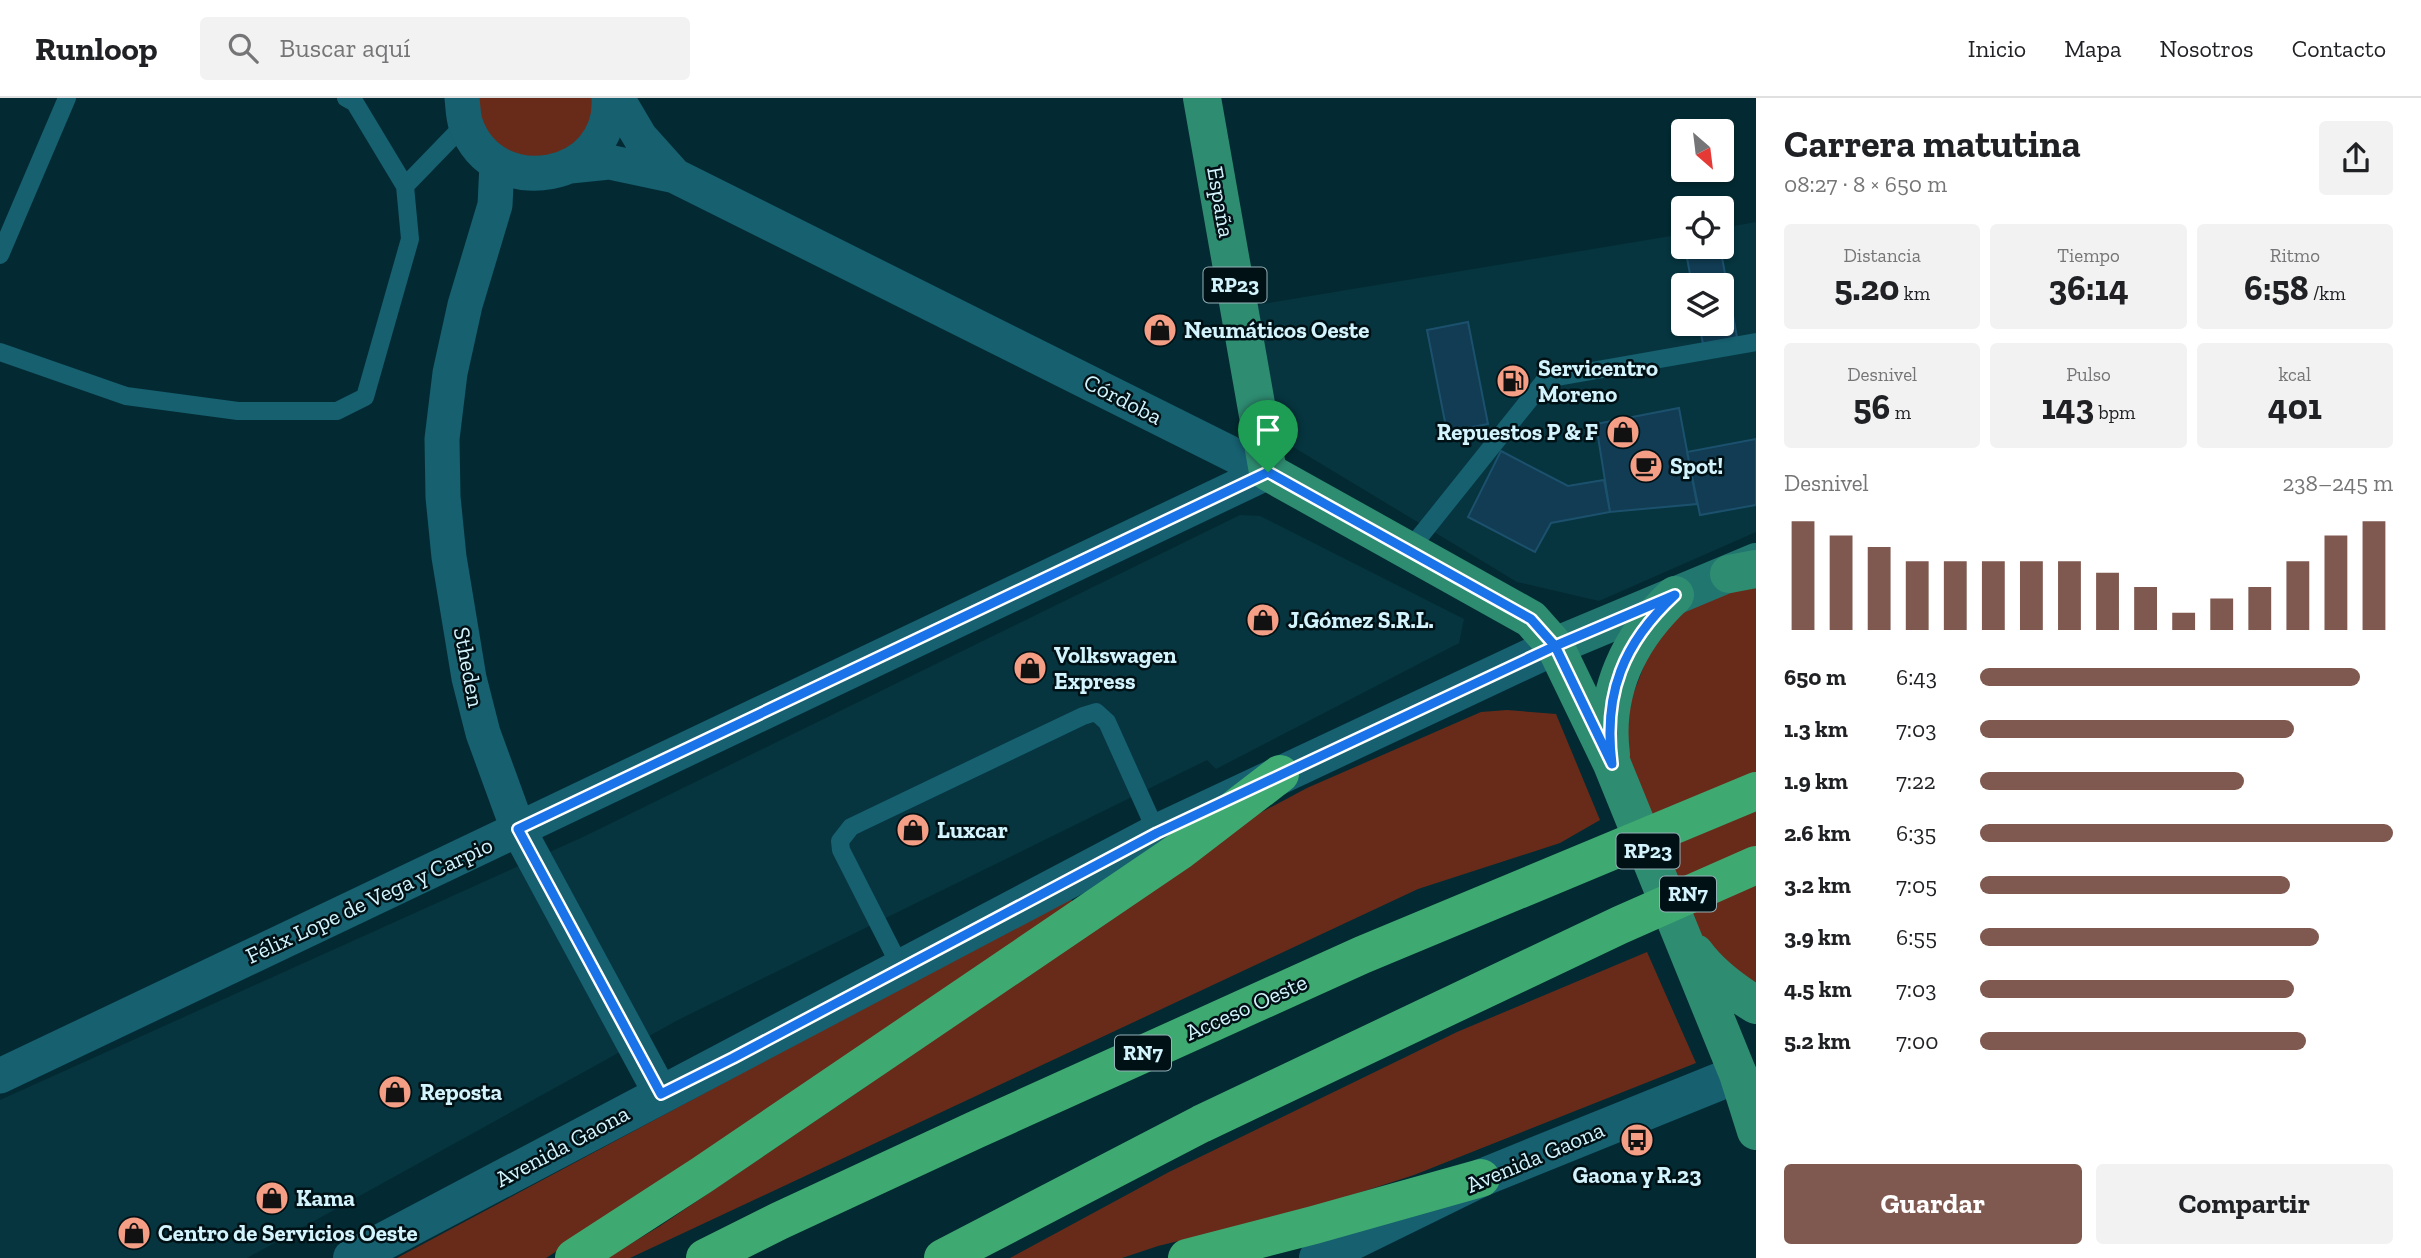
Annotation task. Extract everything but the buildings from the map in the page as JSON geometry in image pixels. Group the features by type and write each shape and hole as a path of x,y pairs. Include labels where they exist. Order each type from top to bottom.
{"highway":[{"path":"574,1258 702,1175 1181,850 1280,774"},
{"name":"Acceso Oeste","path":"705,1258 779,1221 1169,1041 1362,955 1756,791"},
{"name":"RN7","path":"943,1258 1201,1124 1620,925 1756,865"},
{"path":"1187,1258 1481,1178"}],"main road":[{"name":"España","path":"1202,98 1268,472"},
{"name":"Córdoba","path":"1268,472 1531,619 1555,646"},
{"name":"Avenida Gaona","path":"1555,646 1747,568"},
{"path":"1612,764 1610,717 1620,671 1643,629 1675,595"},
{"name":"RP23","path":"1555,646 1612,764 1684,937 1747,1070 1756,1131"},
{"path":"1684,937 1711,971 1727,986 1756,1005"}],"street":[{"path":"570,166 590,152 603,132 610,108 609,98"},
{"name":"Córdoba","path":"617,98 640,137 675,176"},
{"path":"462,105 477,147 511,169"},
{"name":"Córdoba","path":"511,169 548,174 570,166 609,162 675,176 1268,472"},
{"name":"Stheden","path":"511,169 495,205 465,305 450,373 442,439 443,497 449,557 469,678 483,733 518,829 661,1094"},
{"name":"Félix Lope de Vega y Carpio","path":"0,1076 1268,472"},
{"name":"Avenida Gaona","path":"352,1258 1157,833 1555,646"},
{"name":"Avenida Gaona","path":"1318,1258 1481,1178 1747,1070"}],"lane":[{"path":"0,255 67,98"},
{"path":"0,352 126,396 238,411 337,411 365,397 410,239 405,186 355,103 346,98"},
{"path":"405,186 462,105"},
{"path":"1409,550 1546,379 1756,342"},
{"path":"901,968 841,850 840,841 851,827 1096,712 1107,722 1157,833"}],"shaded area":[{"path":"477,98 595,98 583,134 567,147 550,155 533,157 517,154 502,146 490,134 481,118"},
{"name":"Servicentro Moreno","path":"1756,222 1756,532 1599,601 1517,582 1280,439 1257,305 1671,236 1671,259 1734,259 1734,226"},
{"path":"1240,515 1260,516 1464,619 1459,643 1216,769 1207,760 678,1020 247,1258 0,1258 0,1100 583,837"},
{"path":"1756,580 1756,995 1705,950 1619,731 1662,619"},
{"path":"1507,710 1556,714 1600,820 1560,843 1418,889 630,1258 607,1258 660,1226 861,1090 1226,831 1307,788 1481,712"},
{"path":"1070,897 1073,903 629,1205 546,1258 397,1258"},
{"path":"1647,952 1696,1063 1414,1175 1309,1209 1158,1246 1122,1258 1010,1258 1169,1172 1457,1032"}],"place":[{"name":"Neumáticos Oeste","path":"1160,330"},
{"name":"Servicentro Moreno","path":"1513,381"},
{"name":"Repuestos P & F","path":"1623,432"},
{"name":"Spot!","path":"1646,466"},
{"name":"J.Gómez S.R.L.","path":"1263,620"},
{"name":"Volkswagen Express","path":"1030,668"},
{"name":"Luxcar","path":"913,830"},
{"name":"Reposta","path":"395,1092"},
{"name":"Gaona y R.23","path":"1637,1140"},
{"name":"Kama","path":"272,1198"},
{"name":"Centro de Servicios Oeste","path":"134,1233"}],"route":[{"path":"1268,472 518,829 661,1094 1157,833 1341,744 1555,646 1612,764 1610,717 1620,671 1643,629 1675,595 1555,646 1531,619 1268,472"}]}
